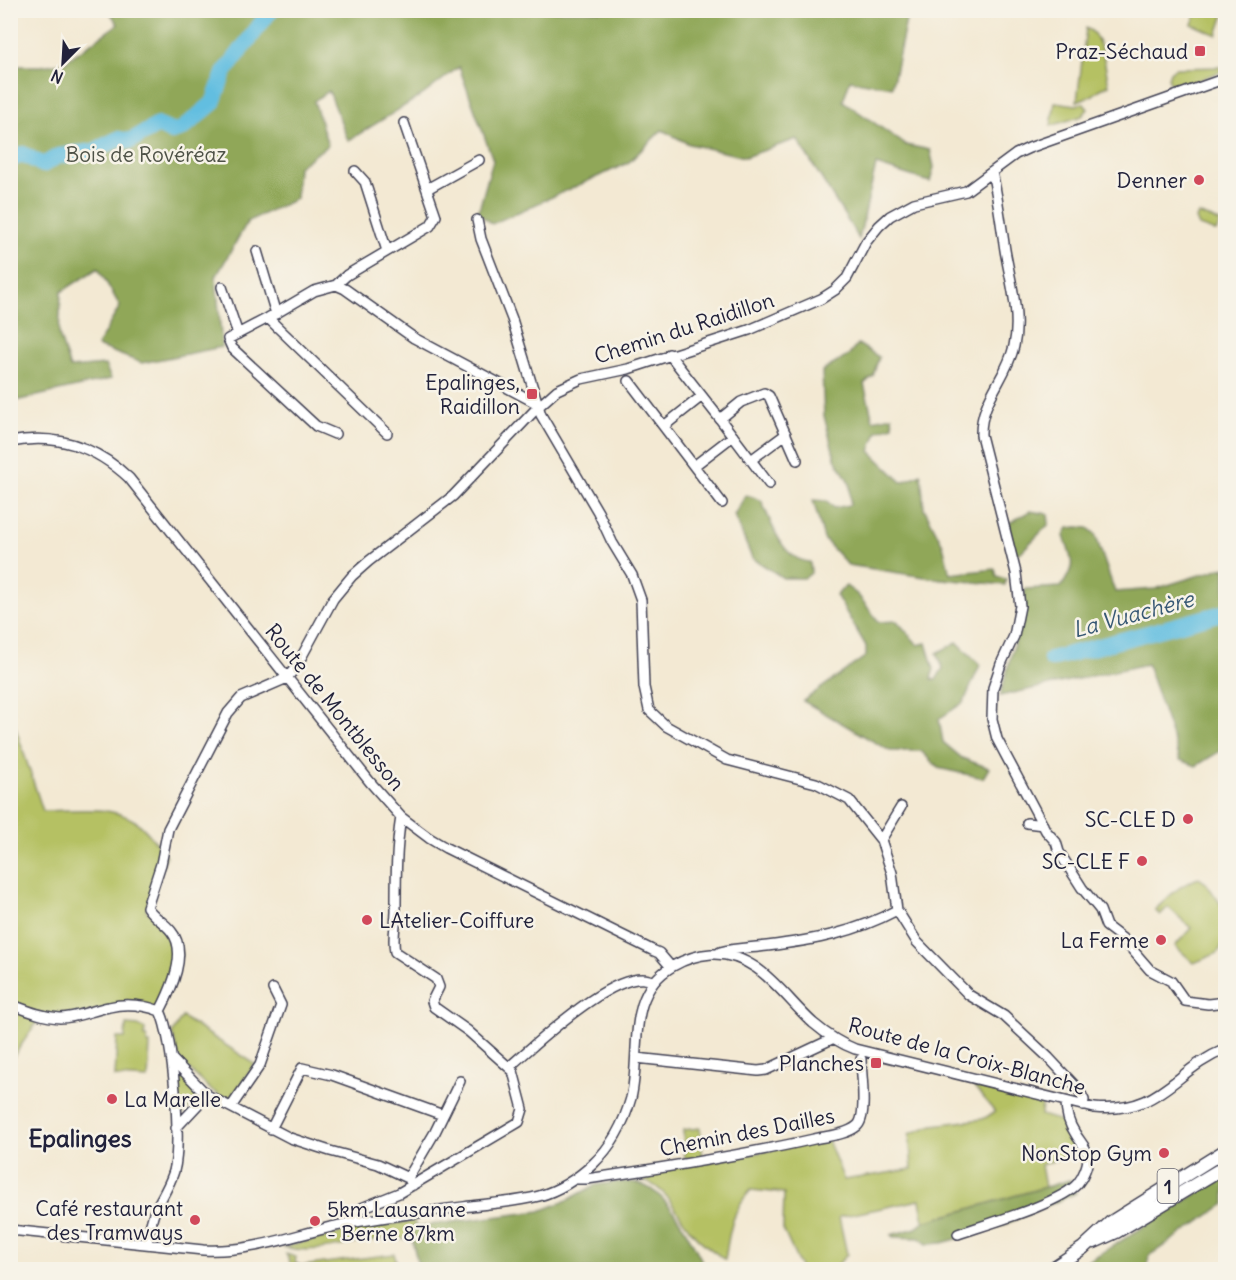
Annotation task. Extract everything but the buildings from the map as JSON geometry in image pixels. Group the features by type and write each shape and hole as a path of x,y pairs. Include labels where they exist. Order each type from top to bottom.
{"main road":[{"name":"1","path":"1083,1248 1111,1222 1226,1150"},
{"name":"1","path":"1050,1269 1226,1166"}],"street":[{"name":"Chemin du Raidillon","path":"287,678 296,667 333,600 352,576 453,496 537,405 557,390 572,383 628,369 749,330 828,295 847,278 870,237 890,216 914,203 966,191 1016,154 1029,148 1226,78"},
{"path":"334,434 316,426 232,348 228,339 314,291 336,285 347,275 435,221 436,216 405,123"},
{"path":"427,189 479,160"},
{"path":"355,171 365,182 387,251"},
{"path":"992,172 1016,327 1015,343 1010,359 982,413 981,435 1016,573 1020,606 1014,636 993,688 992,719 997,739 1048,834 1056,842 1059,852 1077,880 1100,910 1105,925 1123,939 1150,970 1171,981 1185,1001 1208,1004 1226,1002"},
{"path":"477,220 481,239 512,319 537,405 632,575 641,600 644,687 649,710 666,726 727,760 816,783 849,801 881,840 892,873 897,910 922,947 969,995 1004,1016 1054,1063 1079,1090 1084,1100 1083,1106"},
{"path":"257,251 272,316 387,433"},
{"path":"336,285 414,338 537,405"},
{"path":"222,288 238,334"},
{"path":"669,354 769,484"},
{"path":"629,381 722,503"},
{"path":"720,419 741,402 764,393 769,396 797,460"},
{"path":"663,426 702,396"},
{"path":"751,460 786,434"},
{"path":"694,466 733,436"},
{"name":"Route de Montblesson","path":"10,442 24,439 65,442 97,453 129,478 370,782 401,817 446,848 659,953 671,967"},
{"path":"147,1244 150,1223 174,1170 176,1128 171,1058 160,1011 180,958 178,943 173,932 147,907 161,864 168,829 228,713 241,698 287,678"},
{"path":"881,840 901,807"},
{"path":"351,1223 359,1209 399,1193 410,1182 519,1122 523,1109 513,1071 468,1031 434,1007 432,1001 439,987 436,980 395,952 393,943 401,817"},
{"path":"1027,823 1043,825"},
{"path":"712,954 842,933 871,924 897,910"},
{"name":"Route de la Croix-Blanche","path":"10,1230 203,1250 241,1249 277,1243 351,1223 537,1196 559,1189 575,1179 601,1156 614,1139 626,1114 636,1058 640,1007 649,989 671,967 696,956 712,954 733,956 752,964 765,973 813,1023 832,1039 855,1049 1083,1106 1116,1109 1145,1102 1167,1089 1208,1058 1226,1049"},
{"path":"509,1067 602,992 640,977 654,982"},
{"path":"231,1107 260,1065 278,1019 281,1005 273,989"},
{"path":"10,1004 42,1015 60,1018 82,1015 110,1006 140,1005 160,1011"},
{"path":"636,1058 763,1070 832,1039"},
{"path":"171,1058 207,1095 271,1129 330,1151 378,1164 410,1182"},
{"name":"Chemin des Dailles","path":"575,1179 664,1168 790,1145 847,1131 860,1123 864,1109 861,1059"},
{"path":"271,1129 302,1068 332,1075 442,1115"},
{"path":"410,1182 460,1081"},
{"path":"176,1128 207,1095"},
{"path":"958,1234 1056,1198 1077,1184 1085,1170 1088,1156 1070,1122 1066,1102"}],"green space":[{"path":"1198,10 1225,11 1217,35 1192,24"},
{"name":"Bois de Rovéréaz","path":"109,11 908,11 892,87 850,80 843,101 906,145 930,150 934,167 930,182 876,165 859,239 797,139 745,157 689,144 662,130 628,163 492,224 478,213 493,160 459,67 424,94 348,141 329,91 314,101 328,145 298,167 296,199 248,221 216,277 222,347 142,363 97,346 120,306 98,268 61,292 59,335 70,368 105,365 111,379 11,402 11,66 63,63 118,24"},
{"path":"1086,28 1092,31 1100,44 1109,85 1077,101"},
{"path":"1225,67 1225,70 1180,87 1170,83 1168,78 1170,72 1175,68"},
{"path":"1055,102 1076,105 1083,103 1088,109 1082,116 1051,126"},
{"path":"1198,214 1220,222 1216,232 1199,226 1196,219"},
{"path":"858,344 879,357 873,376 864,384 873,420 892,416 893,426 877,431 870,451 902,482 921,474 924,508 943,545 950,574 995,569 997,577 1006,579 1005,585 931,578 848,565 824,539 813,500 827,501 834,508 850,505 850,484 835,458 824,416 822,371 848,356"},
{"path":"746,495 761,500 785,548 800,560 810,562 811,573 805,578 783,578 752,558 734,515"},
{"path":"1030,511 1048,514 1049,524 1020,553 1014,553 1007,524"},
{"path":"1068,528 1088,528 1095,534 1115,592 1155,589 1225,567 1225,690 1215,707 1221,716 1225,712 1225,748 1196,766 1180,760 1147,664 1000,696 1023,612 1025,589 1061,587 1072,562 1064,536"},
{"path":"846,586 858,595 879,622 897,621 918,645 926,643 934,669 931,679 936,680 943,668 937,653 957,642 980,665 964,702 939,719 943,742 962,758 989,768 983,778 938,768 921,751 890,751 803,701 866,656 866,646 836,595"},
{"path":"10,711 43,811 102,810 125,816 144,828 166,856 146,910 174,934 181,954 160,1012 135,1006 67,1018 40,1014 11,1060"},
{"path":"1199,878 1206,883 1225,910 1225,940 1218,953 1194,963 1175,946 1191,928 1168,907 1160,915 1155,910 1180,887"},
{"path":"182,1017 255,1064 229,1101 211,1090 180,1061 172,1033"},
{"path":"126,1025 145,1029 144,1037 147,1037 147,1044 150,1044 148,1079 115,1077 117,1038 125,1038"},
{"path":"175,1066 201,1094 180,1118"},
{"path":"973,1086 1042,1103 1041,1115 1068,1123 1072,1137 1080,1151 1041,1165 1045,1187 924,1222 920,1200 839,1217 847,1254 834,1269 801,1269 783,1229 784,1193 751,1190 735,1214 725,1260 696,1237 671,1202 657,1187 635,1179 619,1178 828,1140 844,1180 912,1169 909,1134 933,1125 983,1119 995,1112"},
{"path":"700,1128 703,1158 685,1160 683,1130"},
{"path":"1225,1176 1225,1204 1149,1256 1147,1269 1088,1269 1087,1262"},
{"path":"1070,1180 1076,1193 994,1229 942,1243 927,1244 919,1238 891,1235 916,1228 924,1222"},
{"path":"617,1182 636,1183 648,1187 659,1195 678,1218 706,1269 419,1269 413,1244 413,1227 540,1211 570,1199 595,1185"},
{"path":"415,1221 413,1240 380,1239 331,1248 299,1250 283,1247 363,1228"},
{"path":"286,1254 296,1257 295,1263 302,1266 394,1254 399,1269 293,1269"}],"waterway":[{"path":"10,160 23,154 43,165 58,156 94,151 118,139 130,141 158,125 172,132 182,129 213,103 224,73 272,10"},
{"name":"La Vuachère","path":"1051,659 1226,612"}],"place":[{"name":"Praz-Séchaud","path":"1200,51"},
{"name":"Denner","path":"1199,180"},
{"name":"Epalinges, Raidillon","path":"532,394"},
{"name":"SC-CLE D","path":"1188,819"},
{"name":"SC-CLE F","path":"1142,861"},
{"name":"LAtelier-Coiffure","path":"367,920"},
{"name":"La Ferme","path":"1161,940"},
{"name":"Planches","path":"876,1063"},
{"name":"La Marelle","path":"112,1099"},
{"name":"NonStop Gym","path":"1164,1153"},
{"name":"Café restaurant des Tramways","path":"195,1220"},
{"name":"5km Lausanne - Berne 87km","path":"315,1221"}],"district":[{"name":"Epalinges","path":"80,1138"}]}
